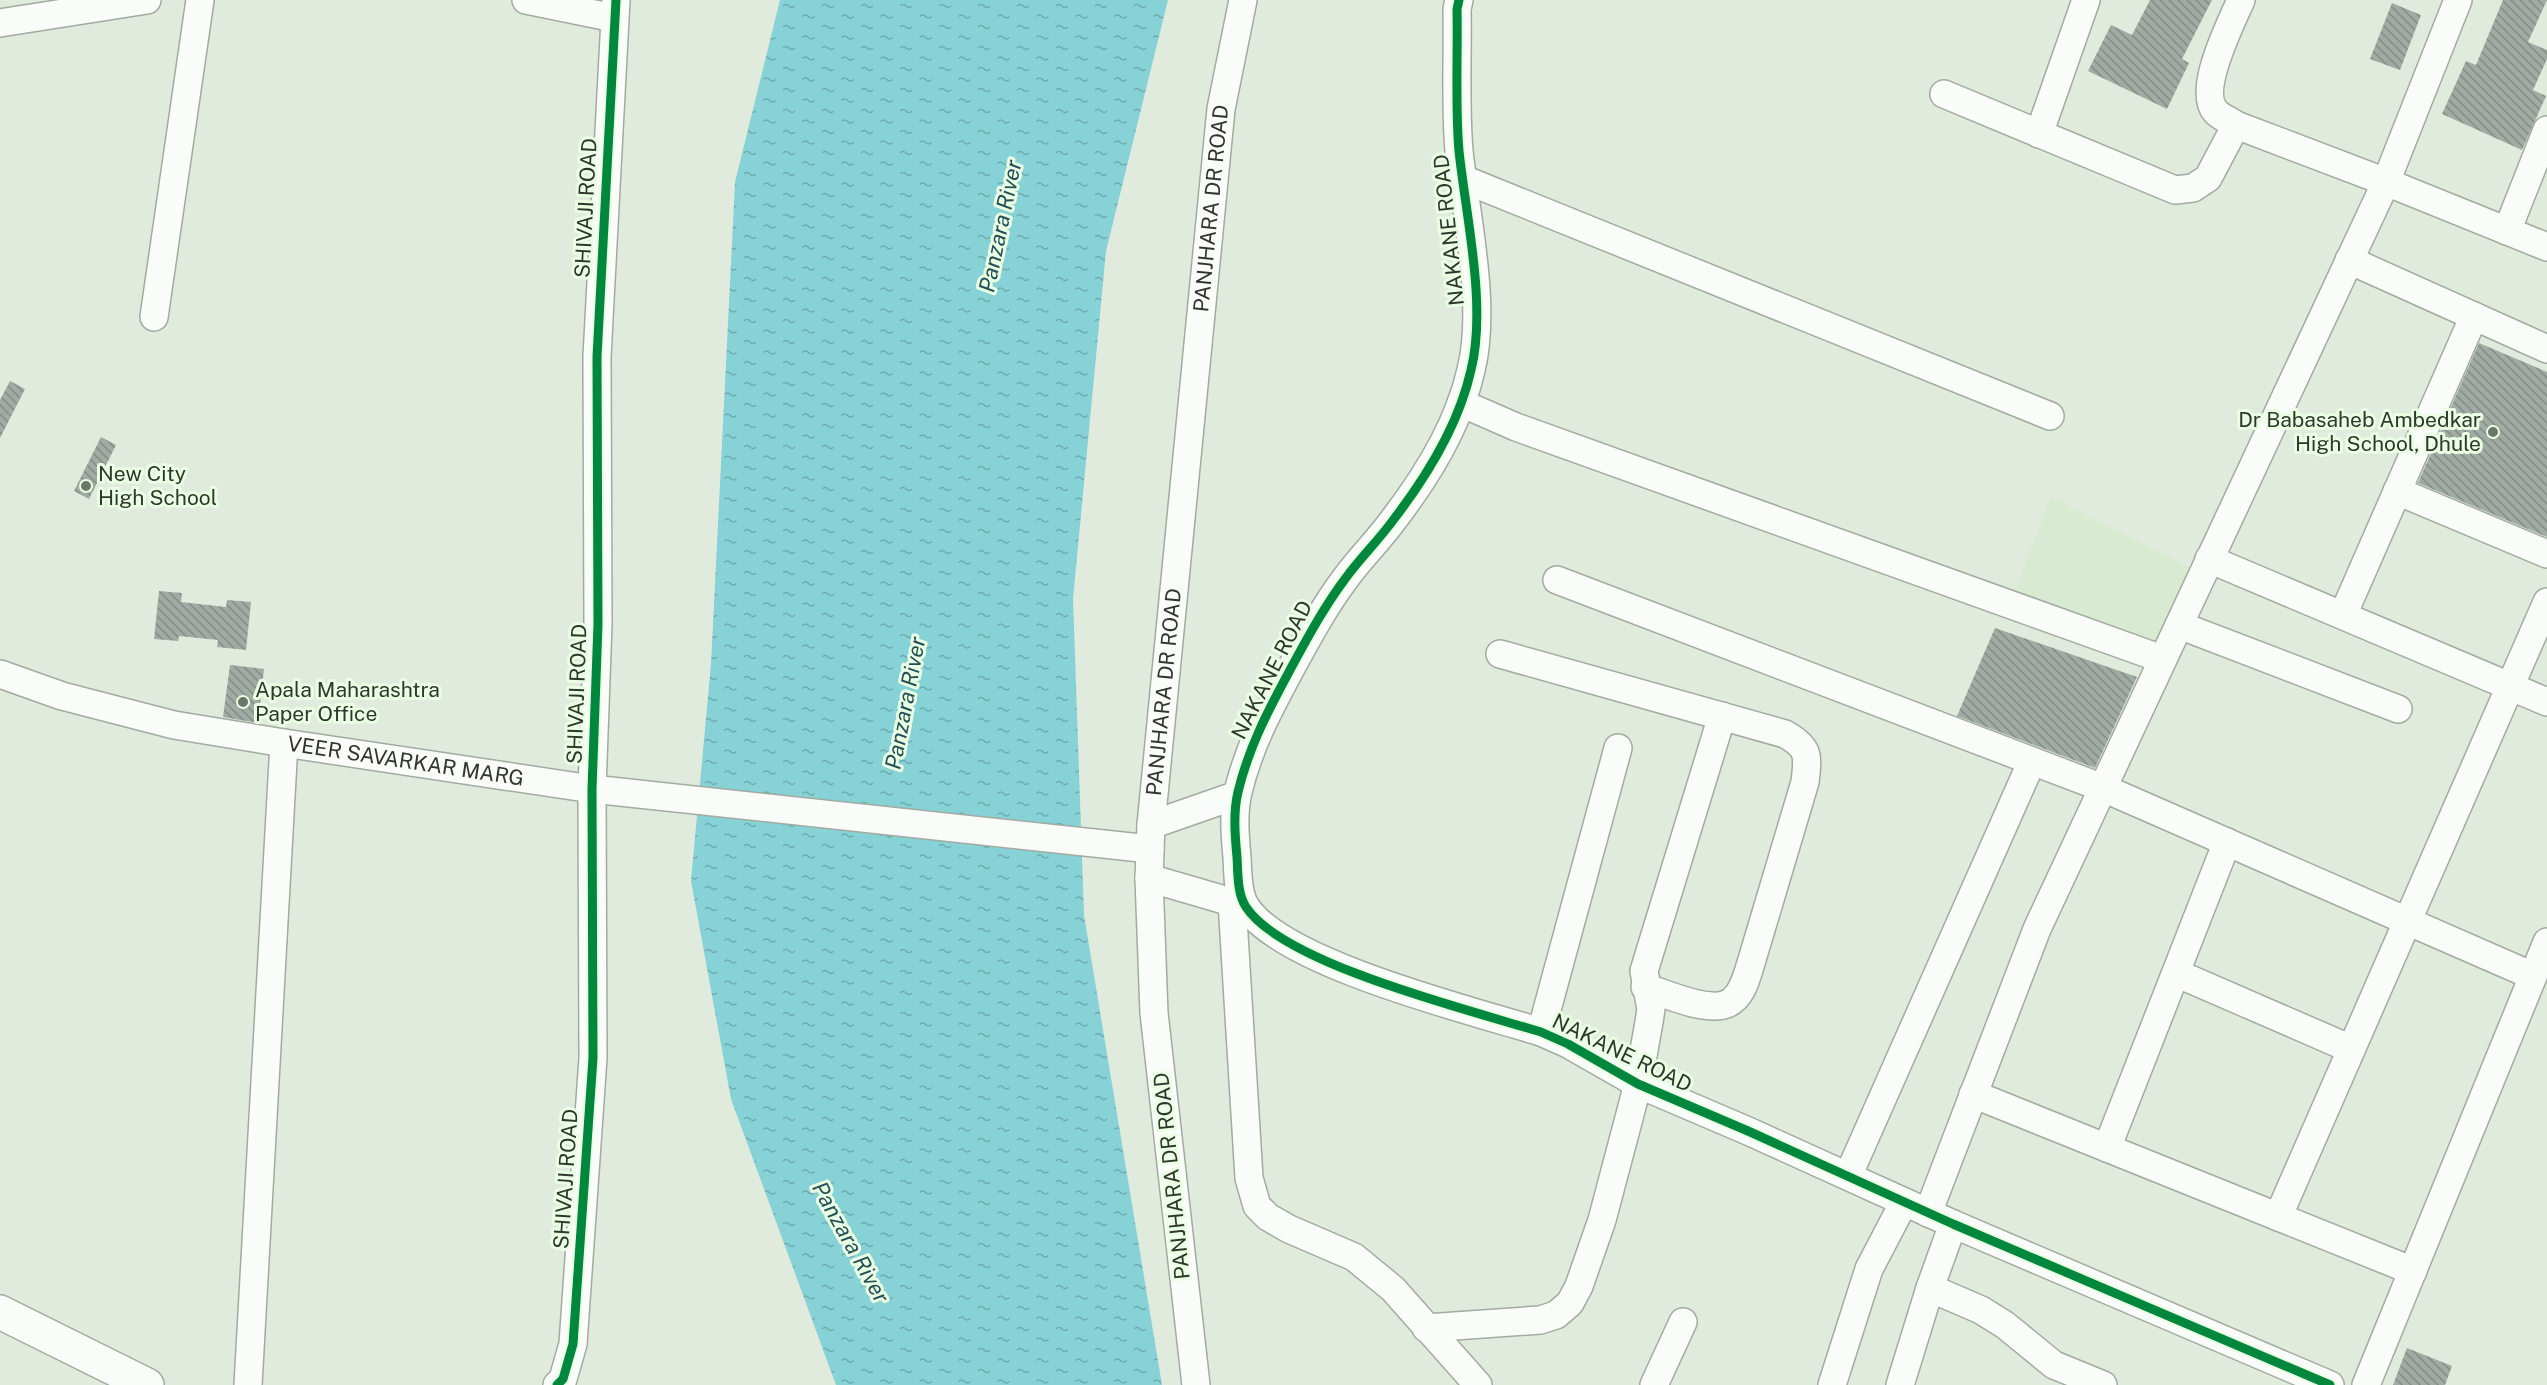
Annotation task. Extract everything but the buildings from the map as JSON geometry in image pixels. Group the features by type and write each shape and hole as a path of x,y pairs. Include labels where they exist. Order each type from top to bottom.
{"main road":[{"path":"0,1312 147,1385"}],"street":[{"path":"0,22 147,0"},
{"path":"154,317 200,0"},
{"path":"526,0 615,9"},
{"name":"PANJHARA DR ROAD","path":"1196,1385 1155,1013 1149,878 1151,837 1221,109 1243,0"},
{"name":"NAKANE ROAD","path":"1459,0 1457,9 1459,148 1474,273 1476,320 1472,369 1461,403 1444,441 1418,485 1394,520 1353,567 1327,603 1256,734 1237,795 1235,830 1238,904 1281,939 1370,979 1541,1032 1568,1044 1638,1084 1953,1224 2330,1385"},
{"path":"2039,134 2086,0"},
{"path":"2241,0 2210,84 2210,100 2215,111 2236,125 2547,247"},
{"path":"1832,1385 1869,1269 1916,1207 1973,1094 2037,928 2386,182 2458,0"},
{"name":"SHIVAJI ROAD","path":"557,1385 563,1379 573,1344 593,1058 592,789 598,624 597,357 615,9"},
{"path":"1944,94 2175,190 2193,188 2208,178 2236,125"},
{"path":"2507,231 2547,130"},
{"path":"1463,179 2050,416"},
{"path":"2349,260 2547,349"},
{"path":"2343,615 2474,316"},
{"path":"1461,403 1516,427 2162,659"},
{"path":"2397,491 2547,554"},
{"path":"2209,559 2547,702"},
{"path":"1557,580 2103,788 2533,976"},
{"path":"2278,1217 2547,602"},
{"path":"2179,625 2398,709"},
{"path":"1500,654 1785,734 1799,742 1806,750 1805,782 1751,963 1742,988 1735,999 1725,1006 1713,1007 1645,987"},
{"name":"VEER SAVARKAR MARG","path":"0,674 62,696 174,725 592,789 1101,845 1151,837"},
{"path":"1426,1328 1540,1320 1556,1315 1570,1303 1579,1286 1602,1220 1638,1084 1651,1009 1645,987 1644,971 1722,716"},
{"path":"248,1385 284,743"},
{"path":"1541,1032 1618,748"},
{"path":"1848,1176 2032,761"},
{"path":"1151,837 1237,795"},
{"path":"2107,1148 2227,842"},
{"path":"1149,878 1238,904 1249,1178 1257,1206 1268,1217 1289,1229 1354,1257 1393,1288 1478,1385"},
{"path":"2366,1385 2547,942"},
{"path":"2176,973 2351,1048"},
{"path":"1973,1094 2413,1271"},
{"path":"1900,1385 1930,1288 1953,1224"},
{"path":"1930,1288 1981,1310 2005,1325 2051,1375 2103,1385"},
{"path":"1654,1385 1683,1322"}],"shaded area":[{"path":"2051,496 2191,568 2152,649 2012,599"}],"water":[{"name":"Panzara River","path":"780,0 1168,0 1106,251 1073,599 1084,915 1162,1385 836,1385 731,1099 691,881 711,664 735,182"}],"cycle path":[{"path":"557,1385 563,1379 573,1344 593,1058 592,789 598,624 597,357 616,0"},
{"path":"1459,0 1457,9 1458,134 1474,261 1477,318 1471,370 1459,410 1430,467 1394,519 1330,600 1267,713 1254,743 1238,792 1235,816 1238,883 1246,907 1267,928 1298,948 1338,966 1428,998 1541,1032 1568,1044 1638,1084 1953,1224 2330,1385"}],"place":[{"name":"Dr Babasaheb Ambedkar High School, Dhule","path":"2493,432"},
{"name":"New City High School","path":"86,486"},
{"name":"Apala Maharashtra Paper Office","path":"243,702"}]}
